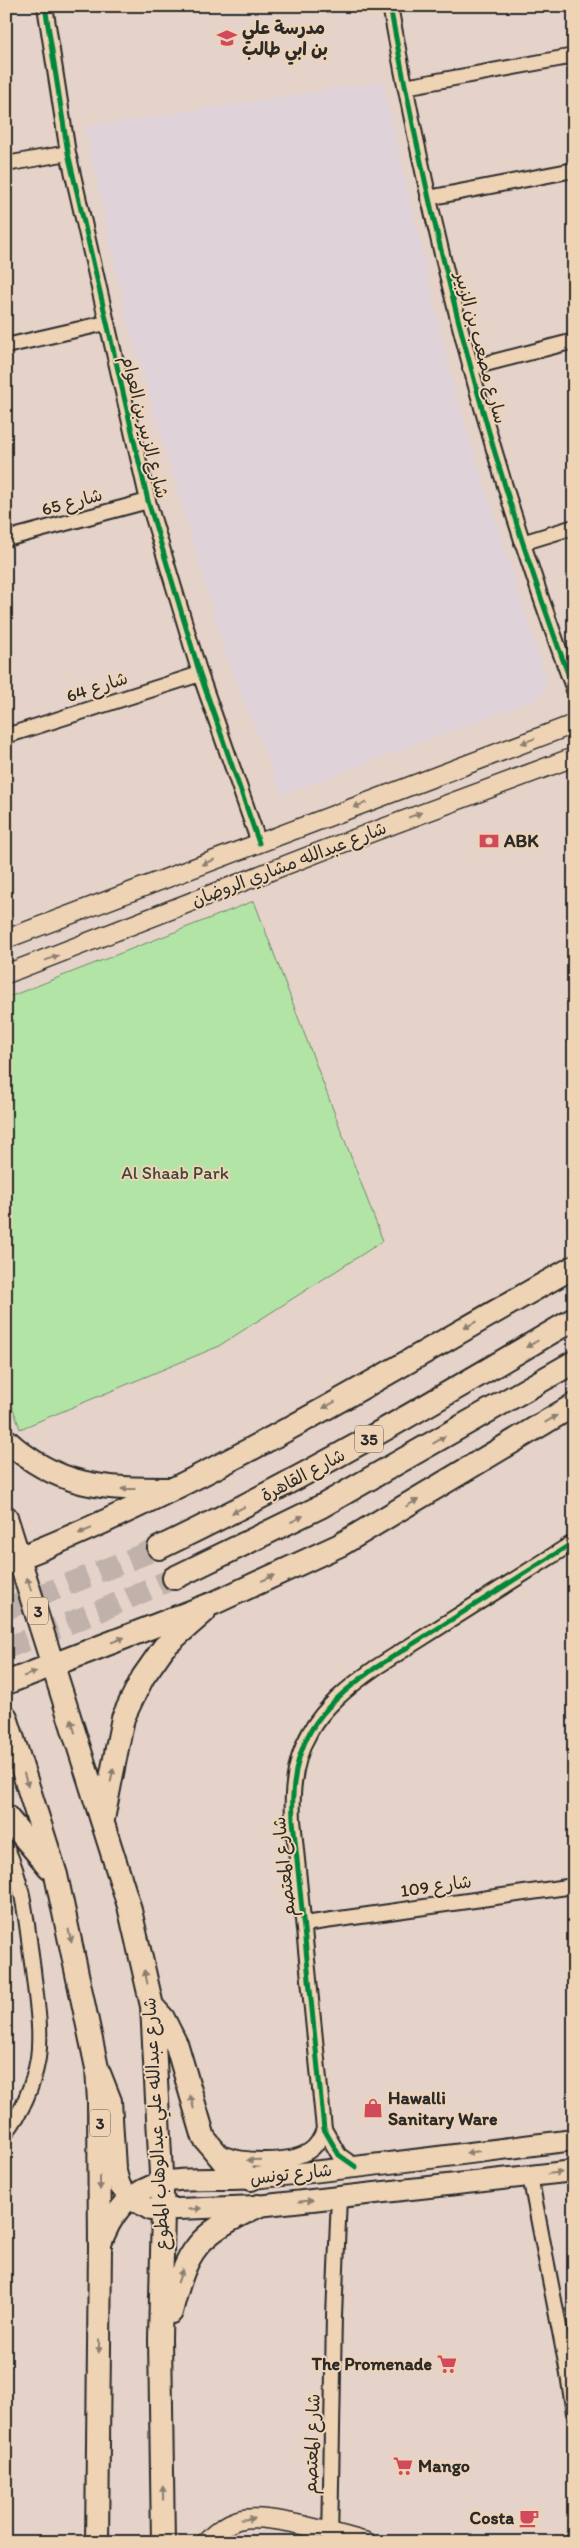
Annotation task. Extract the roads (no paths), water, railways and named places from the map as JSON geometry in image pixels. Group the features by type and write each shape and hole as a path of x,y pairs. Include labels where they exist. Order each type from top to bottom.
{"main road":[{"path":"14,1561 93,1528 177,1489 323,1409 574,1266"},
{"name":"شارع القاهرة","path":"158,1548 235,1512 351,1449 574,1319"},
{"name":"شارع القاهرة","path":"174,1578 322,1506 574,1362"},
{"path":"6,1683 214,1603 340,1545 574,1405"},
{"path":"6,1440 35,1464 76,1482 121,1489 177,1489"},
{"name":"شارع عبدالله علي عبدالوهاب المطوع","path":"6,1517 14,1561 54,1664 129,1906 152,2006 163,2211 160,2339 163,2542"},
{"path":"103,1823 123,1718 135,1693 164,1647 214,1603"},
{"name":"3","path":"6,1717 56,1875 97,2068 100,2248 97,2542"},
{"path":"6,1816 56,1875"},
{"path":"152,2006 167,2024 177,2046 204,2138 223,2161 251,2179"},
{"path":"97,2068 105,2083 111,2101 115,2168 120,2186 130,2198"},
{"path":"520,2177 507,2175 504,2165 509,2157 565,2141"},
{"name":"شارع تونس","path":"100,2248 111,2221 130,2198 162,2182 251,2179 565,2141"},
{"name":"شارع تونس","path":"130,2198 151,2210 163,2211 258,2206 574,2171"},
{"path":"160,2339 185,2263 198,2244 214,2229 258,2206"}],"street":[{"name":"شارع الزبير بن العوام","path":"45,6 68,153 148,501 200,674 259,842"},
{"name":"سارع مصعب بن الزبير","path":"390,6 428,198 470,368 522,543 574,690"},
{"path":"405,87 574,56"},
{"path":"6,164 68,153"},
{"path":"428,198 574,170"},
{"path":"6,346 106,323"},
{"path":"470,368 574,341"},
{"name":"شارع 65","path":"6,538 148,501"},
{"path":"522,543 574,527"},
{"name":"شارع 64","path":"6,736 200,674"},
{"name":"شارع عبدالله مشاري الروضان","path":"6,939 574,724"},
{"name":"شارع عبدالله مشاري الروضان","path":"6,974 465,796 574,757"},
{"path":"455,769 467,770 474,779 472,787 465,796"},
{"name":"شارع المعتصم","path":"356,2167 339,2155 324,2129 292,1801 299,1755 313,1725 345,1689 374,1668 574,1542"},
{"path":"6,1847 12,1860 26,1911 37,2006 38,2058 28,2094 6,2132"},
{"name":"شارع 109","path":"304,1924 574,1886"},
{"path":"204,2138 212,2146 228,2155 256,2160 303,2154 314,2146 324,2129"},
{"path":"520,2177 571,2368 574,2413"},
{"name":"شارع المعتصم","path":"329,2536 339,2197"},
{"path":"206,2542 227,2524 249,2518 329,2536 362,2541"}],"tunnel":[{"path":"6,1609 159,1548"},
{"path":"6,1648 102,1610 174,1578"}],"place":[{"name":"مدرسة علي بن ابي طالب","path":"227,38"},
{"name":"ABK","path":"489,841"},
{"name":"Hawalli Sanitary Ware","path":"373,2108"},
{"name":"The Promenade","path":"447,2364"},
{"name":"Mango","path":"403,2466"},
{"name":"Costa","path":"529,2518"}],"park label":[{"name":"Al Shaab Park","path":"175,1173"}]}
